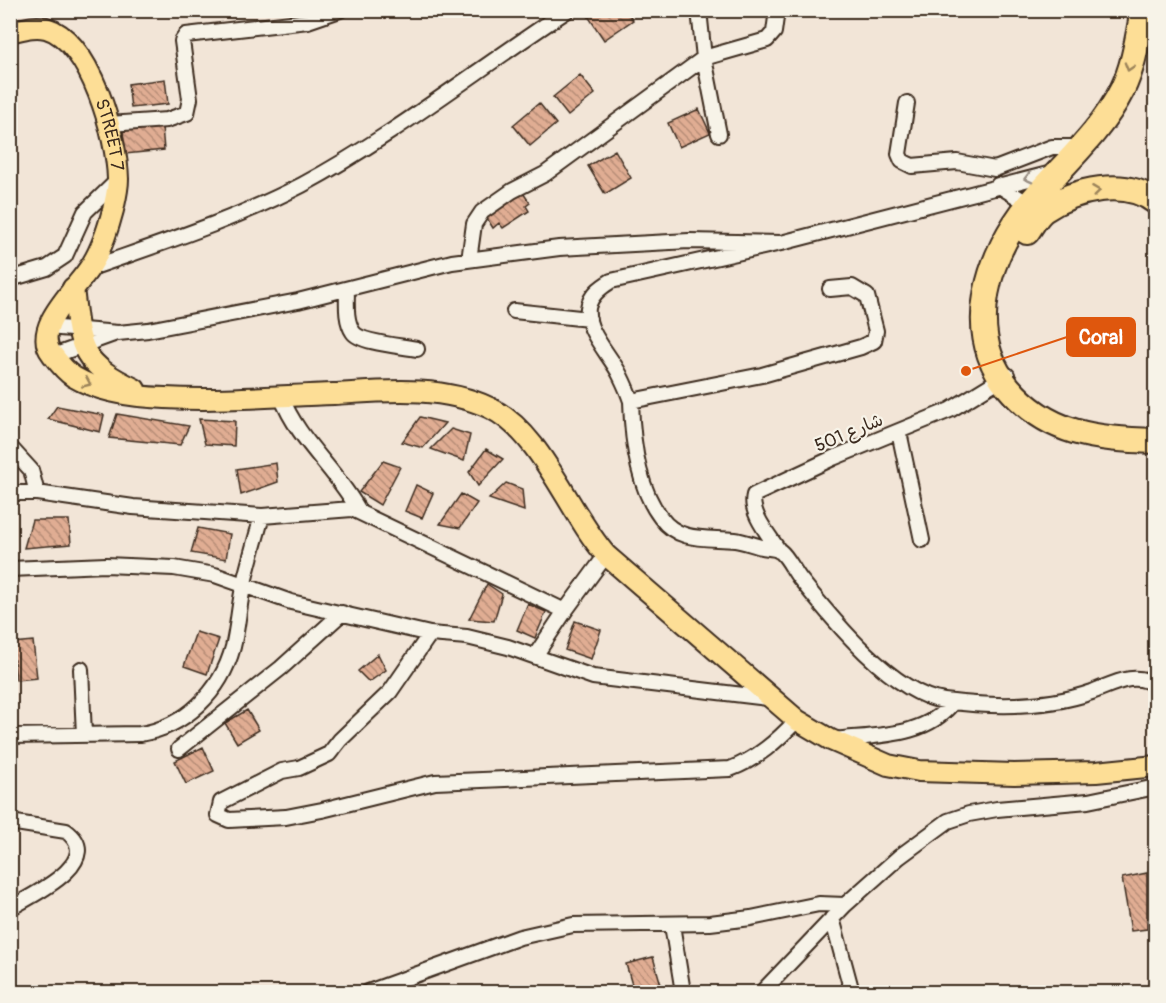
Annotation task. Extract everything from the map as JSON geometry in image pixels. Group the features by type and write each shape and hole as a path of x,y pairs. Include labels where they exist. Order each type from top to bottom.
{"highway":[{"path":"1143,10 1138,40 1122,89 1096,130 1058,172 1035,208 1000,283 995,307 997,339 1006,375 1018,399 1049,424 1087,436 1155,441"},
{"path":"1035,208 1086,192 1120,188 1155,202"},
{"path":"1006,375 1055,415 1080,424 1155,432"}],"main road":[{"name":"STREET 7","path":"10,32 31,26 48,28 64,38 95,83 109,124 118,180 103,244 91,268 73,288 48,327"},
{"path":"73,288 80,336 93,363 110,377 152,398"},
{"path":"48,327 46,338 48,350 53,356 72,376 105,390 152,398 205,400 412,390 455,396 491,409 516,427 541,456 573,511 606,555 768,698 797,720 831,740 888,765 919,771 1014,774 1096,772 1155,766"}],"street":[{"path":"109,124 167,120 187,112 190,99 182,41 186,35 308,21 340,10"},
{"path":"91,268 227,219 302,184 426,108 568,10"},
{"path":"699,10 704,58 719,134"},
{"path":"469,260 471,235 482,212 512,191 545,174 704,58 767,40 774,32 777,10"},
{"path":"907,103 899,154 902,161 912,166 957,162 994,169 1052,147 1080,147"},
{"path":"1058,172 998,185 781,243 611,281 600,287 592,298 588,308 589,319 621,375 631,401 638,460 651,504 662,519 684,536 737,540 779,551 813,595 887,670 926,697 953,702 1043,702 1073,698 1136,678 1148,679 1155,686"},
{"path":"10,279 47,268 65,256 85,212 118,180"},
{"path":"998,185 1035,208"},
{"path":"48,327 80,336 148,330 216,318 469,260 620,243 781,243"},
{"path":"631,401 762,375 861,347 874,341 876,331 867,296 852,286 830,289"},
{"path":"347,289 348,319 354,333 364,339 417,349"},
{"path":"514,311 589,319"},
{"path":"53,356 80,336"},
{"name":"شارع 501","path":"779,551 756,513 754,495 833,458 950,410 1006,375"},
{"path":"281,396 299,432 344,486 359,511"},
{"path":"899,432 922,540"},
{"path":"10,447 32,470 37,493"},
{"path":"10,493 37,493 133,507 262,516 291,516 347,508 359,511 565,611"},
{"path":"10,736 157,731 188,716 204,699 226,666 234,644 243,584 262,516"},
{"path":"535,656 606,555"},
{"path":"10,569 106,565 174,568 243,584 291,602 430,634 466,638 535,656 576,672 614,681 768,698"},
{"path":"179,749 281,668 342,612"},
{"path":"430,634 390,692 340,740 329,754 299,768 282,771 220,802 218,815 230,820 286,816 435,782 730,769 760,753 778,740 797,720"},
{"path":"81,669 84,735"},
{"path":"831,740 893,733 928,725 942,716 953,702"},
{"path":"762,993 845,905 899,857 958,817 1042,803 1089,801 1155,787"},
{"path":"10,822 66,831 72,836 77,849 74,862 64,875 10,908"},
{"path":"368,993 520,936 548,930 594,924 672,925 751,918 819,904 845,905"},
{"path":"832,918 852,993"},
{"path":"672,925 683,993"}],"building":[{"path":"590,10 626,10 633,20 604,40 586,13"},
{"path":"580,75 595,94 568,116 553,97"},
{"path":"165,79 168,104 131,108 128,84"},
{"path":"539,103 556,124 530,146 513,125"},
{"path":"699,109 710,133 679,147 668,123"},
{"path":"162,127 164,150 125,154 123,131"},
{"path":"615,150 631,178 605,194 588,166"},
{"path":"521,190 530,203 526,206 529,211 503,228 499,223 493,228 485,215"},
{"path":"57,406 104,415 100,432 48,419"},
{"path":"117,414 189,426 180,445 109,438"},
{"path":"420,417 445,423 423,448 402,442"},
{"path":"199,419 235,421 234,446 205,444"},
{"path":"451,429 470,435 464,461 431,449"},
{"path":"486,449 503,459 478,486 469,472"},
{"path":"383,461 400,467 380,505 359,492"},
{"path":"276,463 278,482 241,495 237,469"},
{"path":"506,483 522,489 524,511 489,499"},
{"path":"416,485 433,493 422,518 405,511"},
{"path":"461,494 477,503 460,528 440,524"},
{"path":"32,520 69,520 71,544 24,548"},
{"path":"198,528 230,534 226,559 191,553"},
{"path":"487,584 502,594 494,621 469,619"},
{"path":"528,604 546,612 535,638 517,630"},
{"path":"575,621 601,630 591,659 565,650"},
{"path":"196,632 219,639 207,674 184,666"},
{"path":"33,641 37,678 16,680 12,643"},
{"path":"378,654 386,670 369,682 358,671"},
{"path":"247,710 259,730 237,743 225,723"},
{"path":"203,747 214,771 186,784 175,761"},
{"path":"1147,873 1147,929 1131,931 1122,878"},
{"path":"653,957 663,992 634,992 626,964"}],"place":[{"name":"Coral","path":"966,371"}]}
